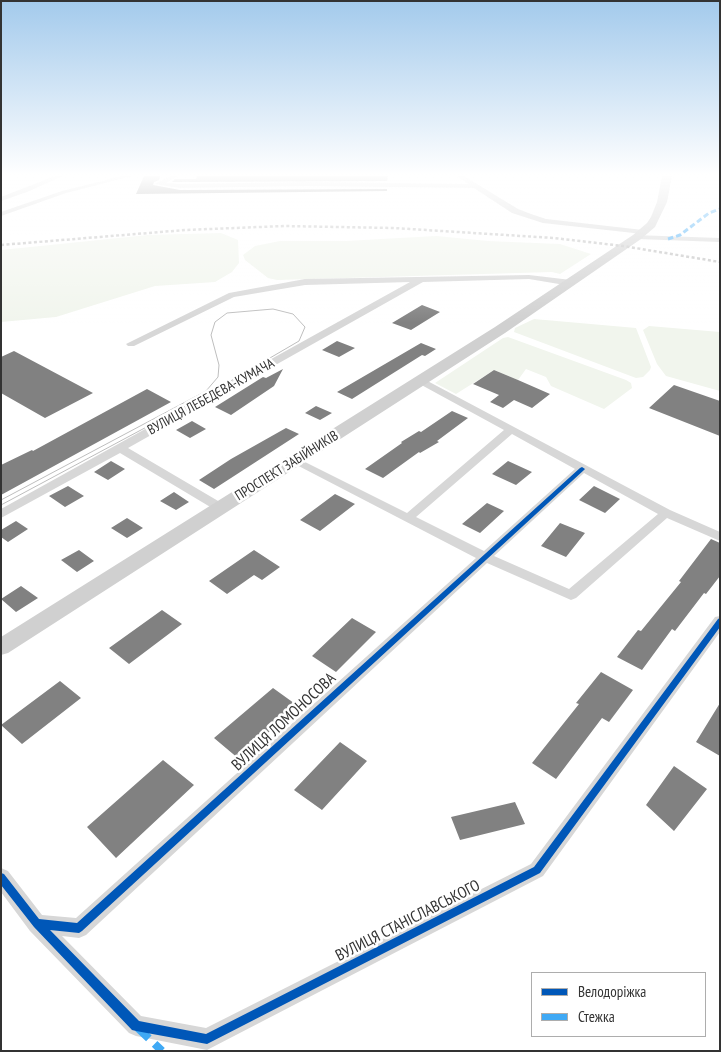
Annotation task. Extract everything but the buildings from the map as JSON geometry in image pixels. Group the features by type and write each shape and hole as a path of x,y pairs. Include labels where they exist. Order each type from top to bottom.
{"main road":[{"name":"ПРОСПЕКТ ЗАБІЙНИКІВ","path":"1,647 295,462 571,283 650,225"}],"street":[{"path":"576,225 677,240 720,240"},
{"path":"131,344 232,295 305,282 529,278 571,283"},
{"name":"ВУЛИЦЯ ЛЕБЕДЄВА-КУМАЧА","path":"1,514 420,280"},
{"path":"420,380 582,469 720,537"},
{"path":"408,518 510,430"},
{"path":"120,448 221,508"},
{"path":"295,462 484,557 571,595 666,512"},
{"name":"ВУЛИЦЯ ЛОМОНОСОВА","path":"37,924 79,928 582,469"},
{"name":"ВУЛИЦЯ СТАНІСЛАВСЬКОГО","path":"37,924 136,1026 207,1039 537,870 720,621"},
{"path":"1,877 37,924"}],"shaded area":[{"path":"221,233 238,240 239,263 232,272 215,282 155,286 56,317 1,322 1,250 148,235"},
{"path":"436,236 488,241 560,244 591,254 560,274 552,272 277,280 268,278 245,260 243,255 255,246 280,241 346,241"},
{"path":"534,319 636,328 651,367 650,370 643,377 636,378 514,332 515,328"},
{"path":"649,326 720,332 720,391 666,376 657,364 643,330"},
{"path":"508,337 626,380 631,383 632,388 604,409 551,386 546,377 526,369 518,380 494,370 456,394 435,383 503,338"}],"tram line":[{"path":"1,500 206,391 218,377 219,365 211,335 215,322 227,313 273,309 293,314 305,327 299,341 210,393 1,505"}],"railway":[{"path":"1,245 185,230 284,226 394,228 554,238 623,246 720,262"}],"marked path":[{"path":"668,239 680,235 693,225"},
{"path":"138,1028 162,1051"}],"cycle path":[{"path":"1,877 37,924 79,928 582,469"},
{"path":"37,924 136,1026 207,1039 537,870 720,621"}]}
